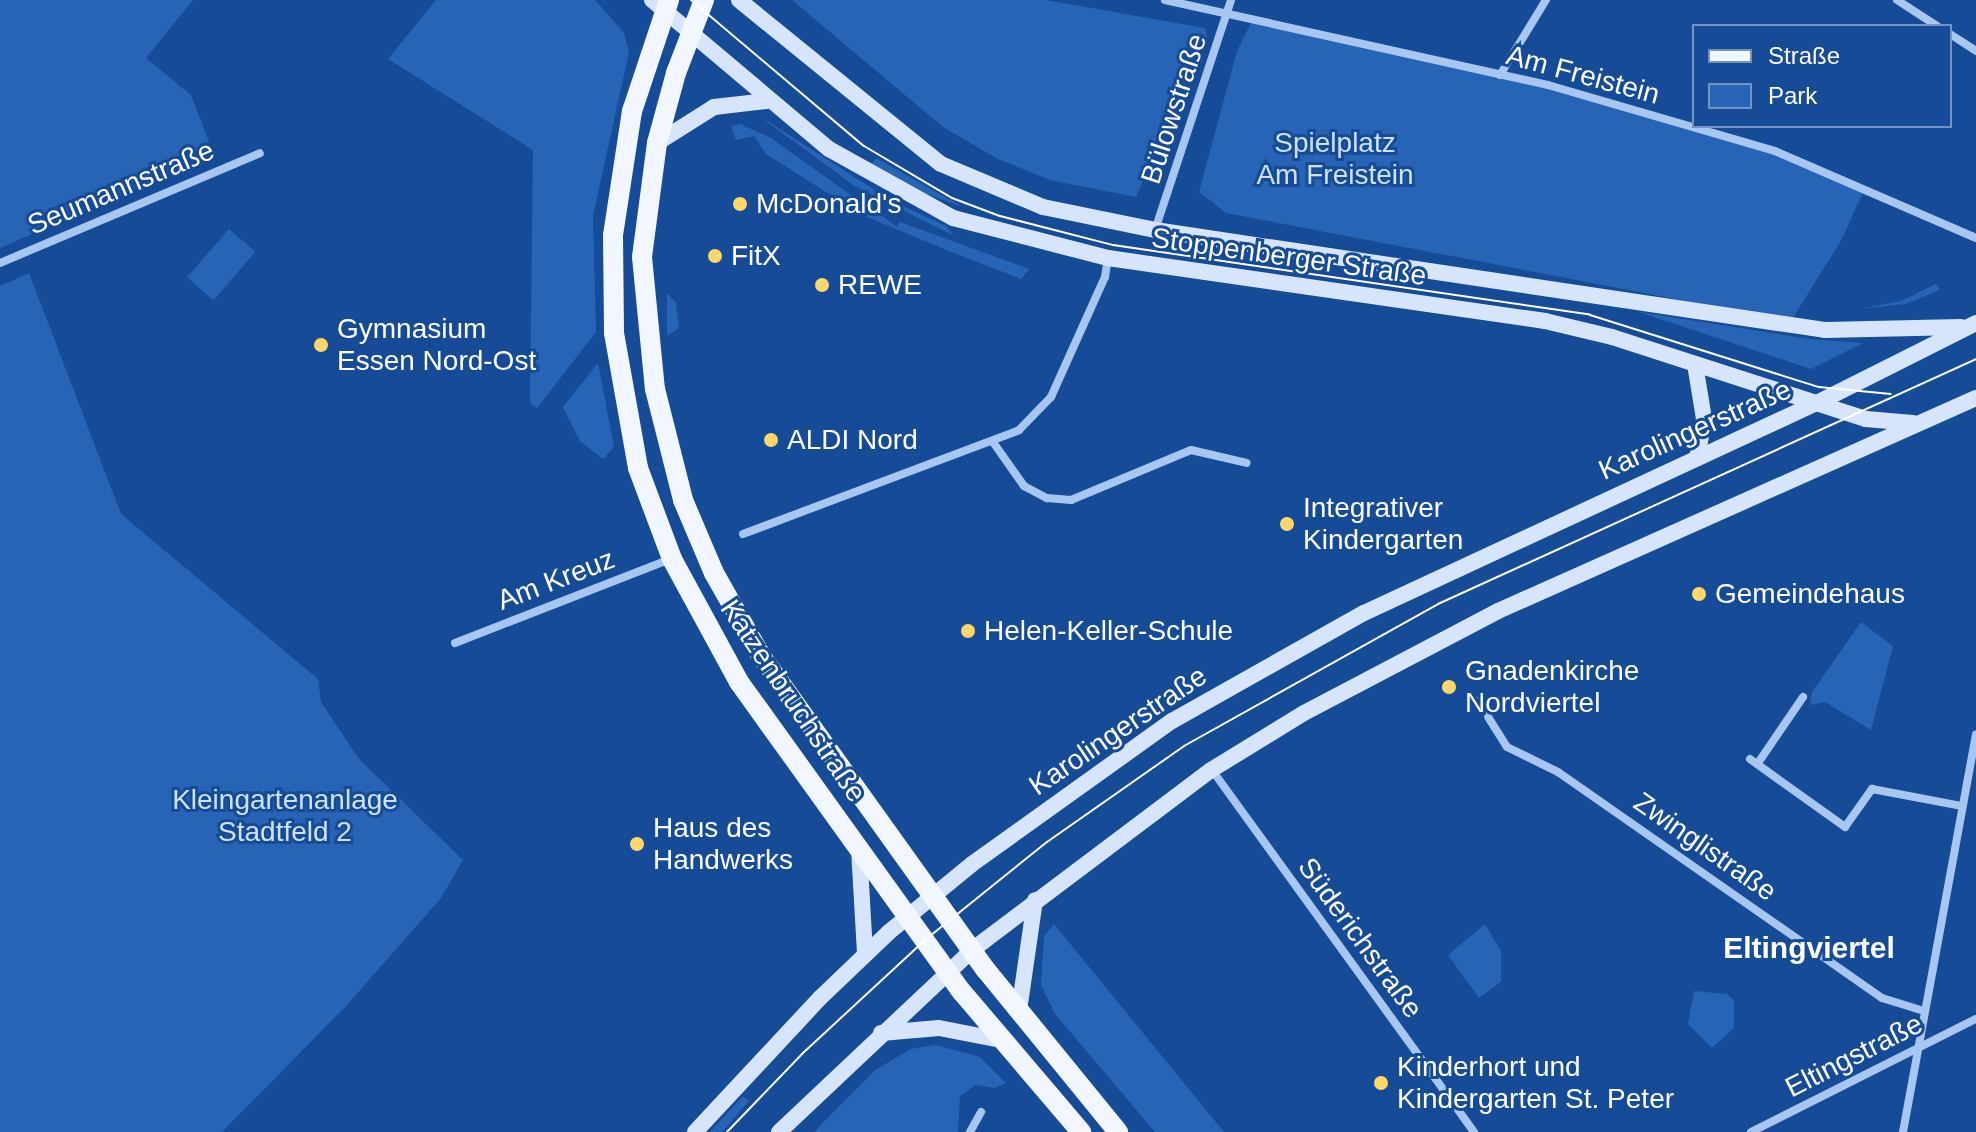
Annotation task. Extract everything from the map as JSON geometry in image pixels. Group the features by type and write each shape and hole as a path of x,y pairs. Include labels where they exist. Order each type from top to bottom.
{"main road":[{"name":"Stoppenberger Straße","path":"739,0 941,164 1043,207 1155,230 1825,330 1971,325"},
{"name":"Katzenbruchstraße","path":"703,3 690,34 657,143 642,257 644,318 670,464 683,500 714,573 761,656 972,950 1118,1132"},
{"name":"Stoppenberger Straße","path":"662,4 690,34 767,101 855,167 953,218 1108,258 1545,321 1695,364 1866,419 1914,424 1976,398"},
{"name":"Katzenbruchstraße","path":"662,4 632,111 620,170 612,287 620,386 635,455 672,559 739,682 947,971 1001,1040 1081,1132"},
{"path":"657,143 714,107 767,101"},
{"name":"Stoppenberger Straße","path":"1906,359 1971,325"},
{"name":"Karolingerstraße","path":"695,1132 865,954 934,896 1125,752 1273,662 1486,553 1815,404 1906,359"},
{"path":"1695,364 1704,419 1697,458"},
{"path":"779,1132 972,950 1211,770 1304,713 1498,611 1914,424"},
{"path":"859,849 865,954"},
{"path":"1019,1011 1035,900"},
{"path":"881,1033 939,1028 1001,1040"}],"street":[{"name":"Am Freistein","path":"1165,0 1500,75 1775,151 1976,238"},
{"name":"Bülowstraße","path":"1155,230 1231,0"},
{"path":"1500,75 1546,0"},
{"path":"1897,0 1934,24"},
{"path":"1952,35 1976,51"},
{"name":"Seumannstraße","path":"0,263 260,153"},
{"path":"743,534 1019,430 1051,397 1105,277 1108,258"},
{"path":"993,442 1024,486 1047,498 1071,500 1191,450 1247,463"},
{"name":"Am Kreuz","path":"455,643 672,559"},
{"path":"1803,697 1754,761 1845,827 1872,789 1962,806"},
{"name":"Zwinglistraße","path":"1478,701 1507,747 1558,772 1882,998 1924,1011"},
{"path":"1903,1132 1922,1045 1924,1011 1976,735"},
{"name":"Süderichstraße","path":"1211,770 1474,1132"},
{"name":"Eltingstraße","path":"1751,1132 1976,1019"},
{"path":"970,1132 981,1112"}],"green space":[{"path":"0,0 193,0 146,58 191,95 214,155 0,248"},
{"path":"436,0 595,0 624,33 629,52 593,216 596,332 537,408 530,403 533,150 388,59"},
{"path":"792,0 1046,0 1205,28 1207,36 1136,197 1050,180 996,158 943,127"},
{"name":"Spielplatz Am Freistein","path":"1252,21 1548,87 1774,154 1863,192 1842,239 1791,321 1226,213 1199,192 1237,51"},
{"path":"758,115 892,201 946,226 954,236 853,185"},
{"path":"740,124 771,138 861,202 856,211 766,154 754,136 736,140 731,126"},
{"path":"876,158 964,207 918,191 871,165"},
{"path":"868,205 897,227 900,222 1029,269 1021,279 954,253 860,214 862,209 871,213"},
{"path":"229,229 255,252 213,300 187,277"},
{"name":"Kleingartenanlage Stadtfeld 2","path":"29,273 121,514 318,679 321,702 359,759 463,860 441,898 346,1006 222,1132 0,1132 0,286"},
{"path":"1936,284 1940,290 1906,304 1859,309 1901,301"},
{"path":"667,293 676,303 679,328 667,336"},
{"path":"1639,312 1810,339 1863,343 1811,369"},
{"path":"598,363 614,447 603,459 580,441 563,407"},
{"path":"1861,622 1893,646 1871,730 1825,702 1810,705 1812,692"},
{"path":"1054,924 1224,1132 1155,1132 1055,1014 1041,985 1044,936"},
{"path":"1485,924 1501,951 1501,982 1479,998 1448,955"},
{"path":"1694,991 1727,994 1734,1001 1734,1028 1712,1048 1688,1024"},
{"path":"936,1045 980,1057 1006,1083 994,1088 976,1085 960,1096 958,1132 814,1132 875,1070 911,1049"},
{"path":"743,1096 749,1101 722,1132 710,1132"}],"tram line":[{"path":"691,0 864,146 952,198 1000,216 1113,245 1590,315 1819,387 1891,394"},
{"path":"727,1132 803,1053 925,940 1047,842 1184,746 1438,604 1976,359"}],"place":[{"name":"McDonald's","path":"740,204"},
{"name":"FitX","path":"715,256"},
{"name":"REWE","path":"822,285"},
{"name":"Gymnasium Essen Nord-Ost","path":"321,345"},
{"name":"ALDI Nord","path":"771,440"},
{"name":"Integrativer Kindergarten","path":"1287,524"},
{"name":"Gemeindehaus","path":"1699,594"},
{"name":"Helen-Keller-Schule","path":"968,631"},
{"name":"Gnadenkirche Nordviertel","path":"1449,687"},
{"name":"Haus des Handwerks","path":"637,844"},
{"name":"Kinderhort und Kindergarten St. Peter","path":"1381,1083"}],"district":[{"name":"Eltingviertel","path":"1809,948"}]}
